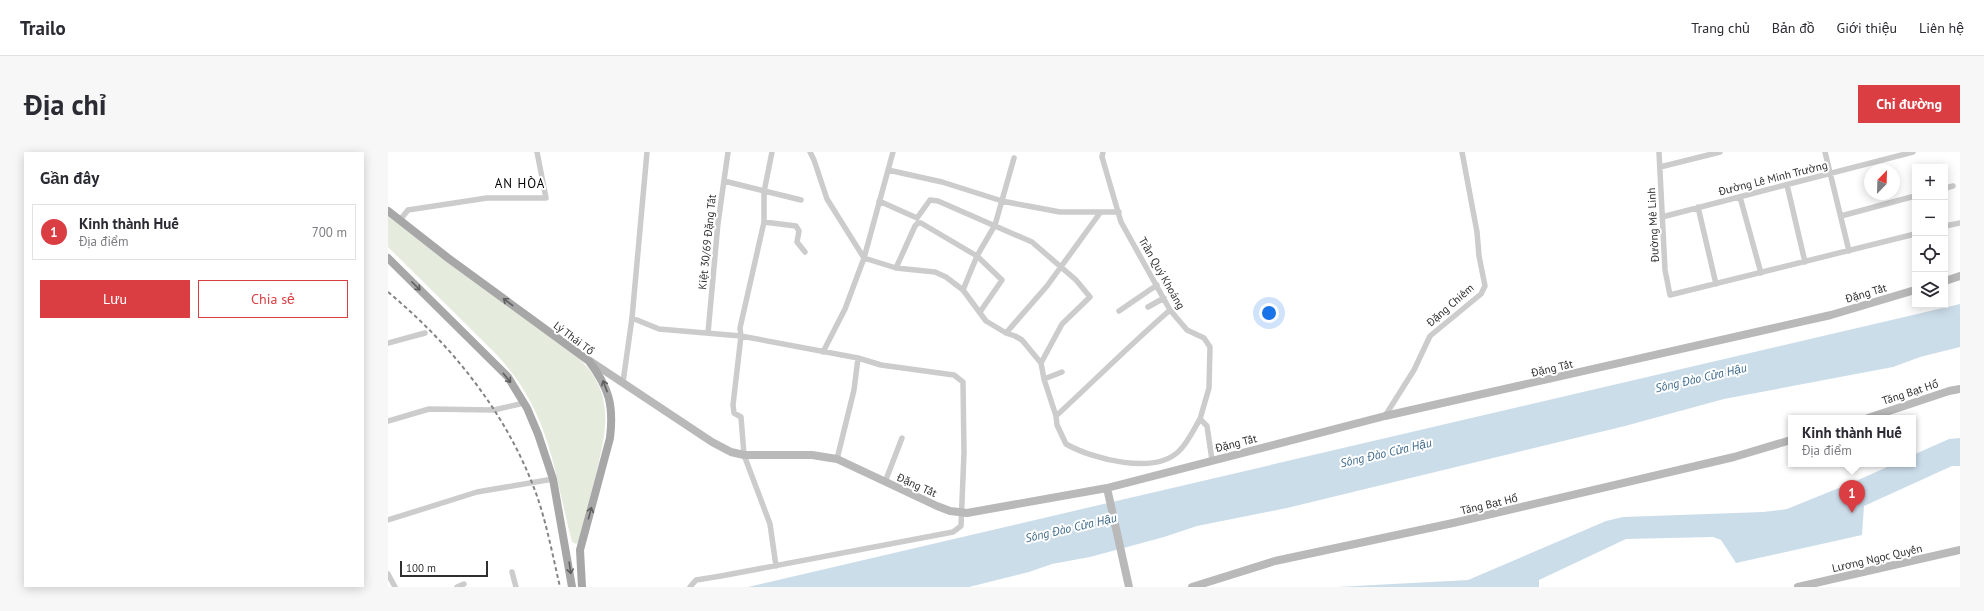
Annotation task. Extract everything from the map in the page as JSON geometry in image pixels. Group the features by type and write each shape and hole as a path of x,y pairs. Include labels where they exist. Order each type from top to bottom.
{"main road":[{"name":"Lý Thái Tổ","path":"388,211 448,258 589,361 603,380 612,409 612,423 610,438 580,550 582,587"},
{"path":"388,258 508,377 524,403 538,434 553,479 567,550 572,587"},
{"path":"567,550 580,550"}],"street":[{"path":"400,220 408,210 452,202 487,198 546,198 537,152"},
{"path":"623,382 632,318 647,152"},
{"name":"Kiệt 30/69 Đặng Tất","path":"708,333 718,224 728,152"},
{"path":"772,152 764,192 764,222 740,328 741,336 733,405 734,413 741,417 744,455 770,524 776,566"},
{"path":"810,152 827,199 864,258 896,268 935,272 963,290 986,321 1006,334 1022,340 1041,363 1062,324 1090,297 1076,280 1032,242 938,201 930,200 917,218"},
{"path":"823,352 845,309 864,258 893,152"},
{"name":"Trần Quý Khoáng","path":"1041,363 1056,416 1057,425 1066,444 1090,455 1121,463 1142,464 1165,460 1180,451 1200,419 1209,388 1210,347 1204,338 1187,330 1170,310 1121,222 1102,157 1102,152"},
{"name":"Đặng Chiêm","path":"1385,416 1414,370 1430,336 1481,294 1485,286 1478,256 1475,224 1462,152"},
{"name":"Đường Mê Linh","path":"1660,152 1665,270 1670,296 1716,284"},
{"path":"1660,167 1720,152"},
{"path":"1825,152 1849,251"},
{"name":"Đường Lê Minh Trường","path":"1662,217 1830,174 1892,155 1913,152"},
{"path":"963,290 977,256 994,225 1014,158"},
{"path":"888,170 942,182 1002,201 1060,212 1119,212"},
{"path":"724,181 801,200"},
{"path":"1787,185 1805,262"},
{"path":"1948,187 1953,186"},
{"path":"1740,197 1761,273"},
{"path":"1840,216 1912,197"},
{"path":"879,201 917,218 921,223 977,256 1002,280 980,312"},
{"path":"1698,207 1716,284 1912,235"},
{"path":"1006,334 1060,267 1100,213"},
{"path":"764,222 796,226 799,231 797,242 805,252"},
{"path":"896,268 915,226 918,223 921,223"},
{"path":"1948,225 1960,223"},
{"path":"1948,280 1960,276"},
{"path":"1119,311 1157,286"},
{"name":"Đặng Tất","path":"589,361 712,442 731,452 744,455 812,455 837,459 937,506 961,513 1107,488 1385,416 1791,324 1876,303 1912,291"},
{"path":"1148,307 1164,298"},
{"path":"1056,416 1110,366 1125,349 1170,310"},
{"path":"632,318 659,329 741,336 858,358 881,365 954,375 963,382 964,453 961,526 953,532 776,566 703,578 696,580 690,587"},
{"path":"388,343 425,333"},
{"path":"837,459 854,390 858,358"},
{"path":"1044,378 1062,372"},
{"name":"Tăng Bạt Hổ","path":"1877,415 1949,391 1960,389"},
{"path":"388,421 429,409 494,410 524,403"},
{"path":"1200,419 1207,426 1212,460"},
{"path":"884,482 902,438"},
{"name":"Tăng Bạt Hổ","path":"1192,587 1275,561 1453,524 1727,458 1788,441"},
{"path":"388,520 477,492 553,479"},
{"path":"1107,488 1128,587"},
{"name":"Lương Ngọc Quyến","path":"1798,587 1960,550"},
{"path":"512,572 516,587"},
{"path":"388,574 395,587"},
{"path":"457,587 464,584"}],"shaded area":[{"path":"388,216 574,354 587,367 596,381 602,395 605,409 605,424 596,474 579,542 576,544 572,542 548,443 529,399 515,377 497,355 388,247"}],"water":[{"name":"Sông Đào Cửa Hậu","path":"1960,304 1960,347 1920,357 1893,367 1724,399 1625,426 1287,508 1197,526 1164,537 1090,557 1052,564 1029,572 969,587 748,587 1948,308"},
{"path":"1960,438 1960,466 1952,466 1864,506 1862,535 1736,563 1721,540 1713,537 1626,539 1539,580 1539,587 1337,587 1468,580 1606,521 1623,517 1763,512 1787,509 1887,467 1916,467 1916,454 1949,439"}],"railway":[{"path":"388,292 435,335 456,359 476,384 511,438 525,466 541,507 560,587"}],"place":[{"name":"Kinh thành Huế","path":"1852,513"}],"district":[{"name":"AN HÒA","path":"520,183"}]}
